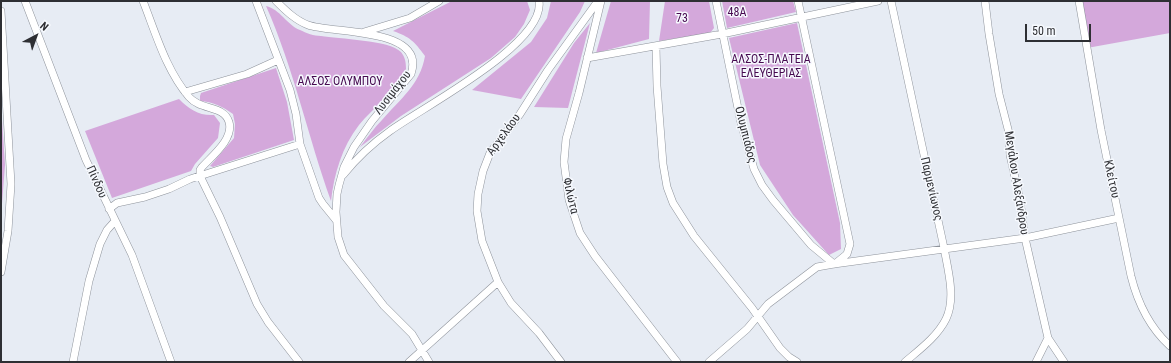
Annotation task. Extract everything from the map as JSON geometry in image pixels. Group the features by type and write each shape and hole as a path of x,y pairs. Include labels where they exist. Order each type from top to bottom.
{"street":[{"name":"Πίνδου","path":"25,1 86,160 132,255 170,361"},
{"path":"143,1 168,63 174,76 185,92 198,104 222,112 228,119 230,125 226,139 202,167 200,170 200,176 220,217 260,308 268,322 299,362"},
{"path":"256,1 294,104 300,144 320,198 336,220"},
{"name":"Λυσιμάχου","path":"276,1 294,17 309,25 363,33 389,39 404,47 412,55 414,64 411,74 359,138 348,159 341,178"},
{"path":"363,33 410,18 439,1"},
{"path":"429,362 412,334 384,306 346,259 342,251 338,238 336,220 337,194 341,178 357,159 389,131 490,66 513,47 526,34 534,23 539,9 539,1"},
{"name":"Αρχελάου","path":"560,362 539,333 511,303 498,282 485,251 477,211 479,186 485,163 494,146 520,114 552,64 598,1"},
{"name":"Φιλώτα","path":"601,1 564,149 565,177 571,207 580,232 594,256 677,362"},
{"name":"Ολυμπιάδος","path":"716,1 741,123 754,169 767,192 811,245 834,264"},
{"path":"798,1 850,244 847,254 834,264"},
{"path":"587,58 656,47 878,1"},
{"name":"Παρμενίωνος","path":"891,1 950,280 950,301 944,322 934,336 905,362"},
{"name":"Μεγάλου Αλεξάνδρου","path":"985,1 999,94 1009,133 1010,155 1020,200 1024,238 1048,338"},
{"name":"Κλείτου","path":"1079,1 1103,138 1131,276 1138,300 1150,324 1170,346"},
{"path":"1,10 11,184 8,231 1,272"},
{"path":"656,47 658,110 663,164 673,203 694,236 758,316 780,348 796,362"},
{"path":"185,92 247,74 278,60"},
{"path":"109,209 117,203 145,197 169,189 190,178 300,144"},
{"path":"709,362 747,329 768,304 818,267 944,248 1024,238 1119,218"},
{"path":"72,362 89,281 100,244 107,230 115,221"},
{"path":"409,362 498,282"},
{"path":"1036,362 1048,338 1064,362"}],"green space":[{"name":"ΑΛΣΟΣ ΟΛΥΜΠΟΥ","path":"452,1 527,1 530,10 524,24 515,37 491,58 401,116 360,147 376,126 414,83 419,75 425,56 411,40 404,35 393,31"},
{"path":"551,1 585,1 580,12 521,99 472,90 531,42 547,18"},
{"path":"611,1 650,1 649,39 596,53"},
{"name":"73","path":"665,1 709,1 714,28 710,33 659,41"},
{"name":"48Α","path":"722,1 793,1 796,12 727,28"},
{"path":"1079,1 1170,1 1170,33 1087,48"},
{"name":"ΑΛΣΟΣ ΟΛΥΜΠΟΥ","path":"266,6 275,10 295,28 307,33 375,42 395,48 401,52 404,58 406,69 398,81 359,125 348,142 343,152 334,181 331,201 285,54"},
{"path":"590,23 568,108 534,107 574,43"},
{"name":"ΑΛΣΟΣ-ΠΛΑΤΕΙΑ ΕΛΕΥΘΕΡΙΑΣ","path":"797,23 840,223 841,249 829,255 793,215 760,165 729,38"},
{"name":"ΑΛΣΟΣ ΟΛΥΜΠΟΥ","path":"276,68 287,102 294,140 213,167 210,166 234,138 235,124 233,114 229,111 213,103 200,101 201,93"},
{"path":"179,99 199,113 214,115 220,123 218,138 195,164 191,171 112,198 85,131"},
{"path":"1,105 5,165 1,217"}]}
